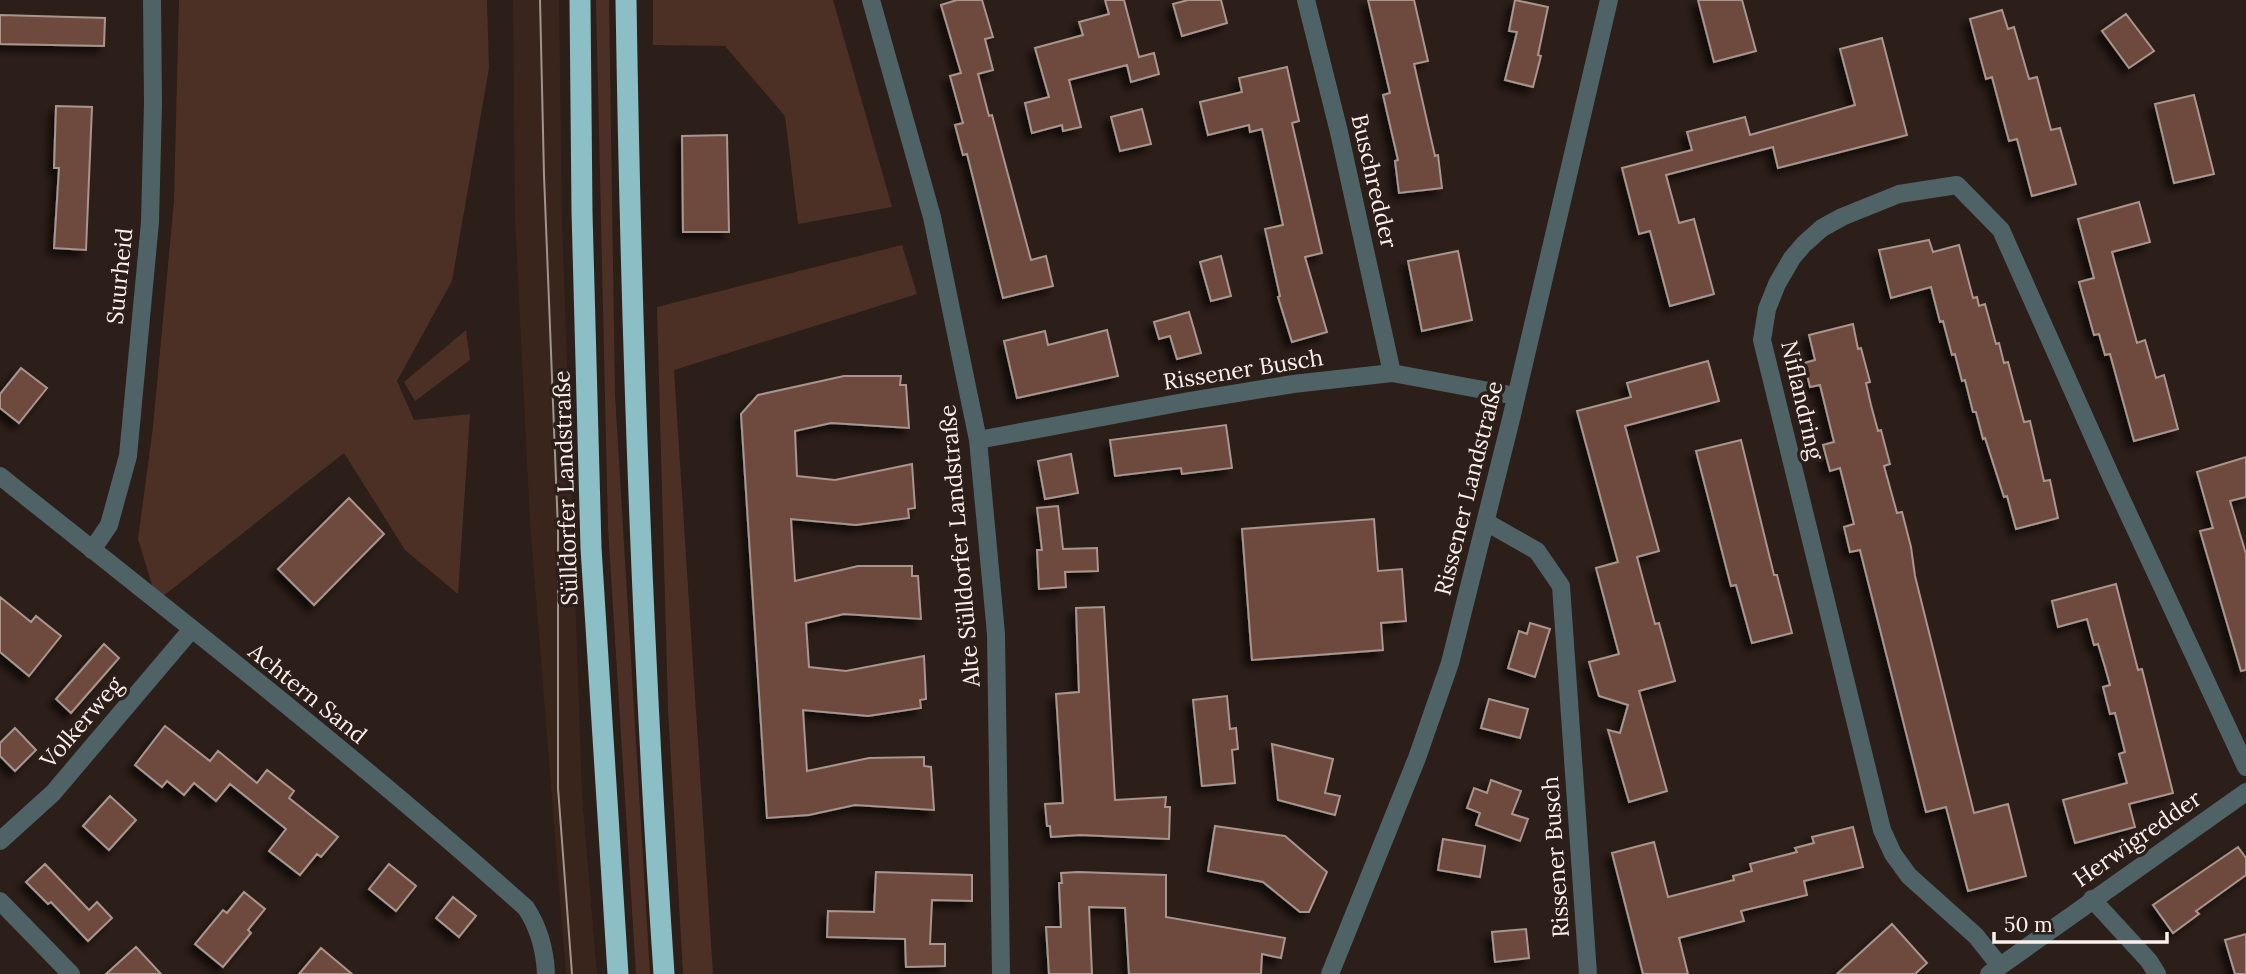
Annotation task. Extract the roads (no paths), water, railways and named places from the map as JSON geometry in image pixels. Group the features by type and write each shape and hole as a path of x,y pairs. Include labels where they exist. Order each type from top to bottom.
{"highway":[{"name":"Sülldorfer Landstraße","path":"580,0 582,212 591,536 618,974"},
{"path":"626,0 639,533 664,974"}],"street":[{"name":"Suurheid","path":"92,550 109,525 128,456 150,222 152,0"},
{"name":"Alte Sülldorfer Landstraße","path":"871,0 932,217 978,440 996,634 1001,974"},
{"name":"Buschredder","path":"1306,0 1339,132 1392,373"},
{"name":"Rissener Landstraße","path":"1330,974 1412,771 1446,675 1486,522 1609,0"},
{"name":"Niflandring","path":"1994,970 1976,936 1909,876 1893,854 1882,830 1762,340 1767,309 1777,284 1792,258 1822,228 1899,194 1958,185 2001,230 2113,481 2246,767"},
{"name":"Rissener Busch","path":"978,440 1202,398 1392,373 1516,396"},
{"name":"Achtern Sand","path":"0,476 452,842 526,908 533,918 545,951 546,974"},
{"name":"Rissener Busch","path":"1486,522 1537,551 1561,586 1588,974"},
{"name":"Volkerweg","path":"0,841 52,793 192,629"},
{"name":"Herwigredder","path":"1994,970 2246,792"},
{"path":"2092,899 2149,961 2157,974"},
{"path":"0,901 71,974"}],"tram line":[{"path":"540,0 558,530 558,788 572,974"}]}
